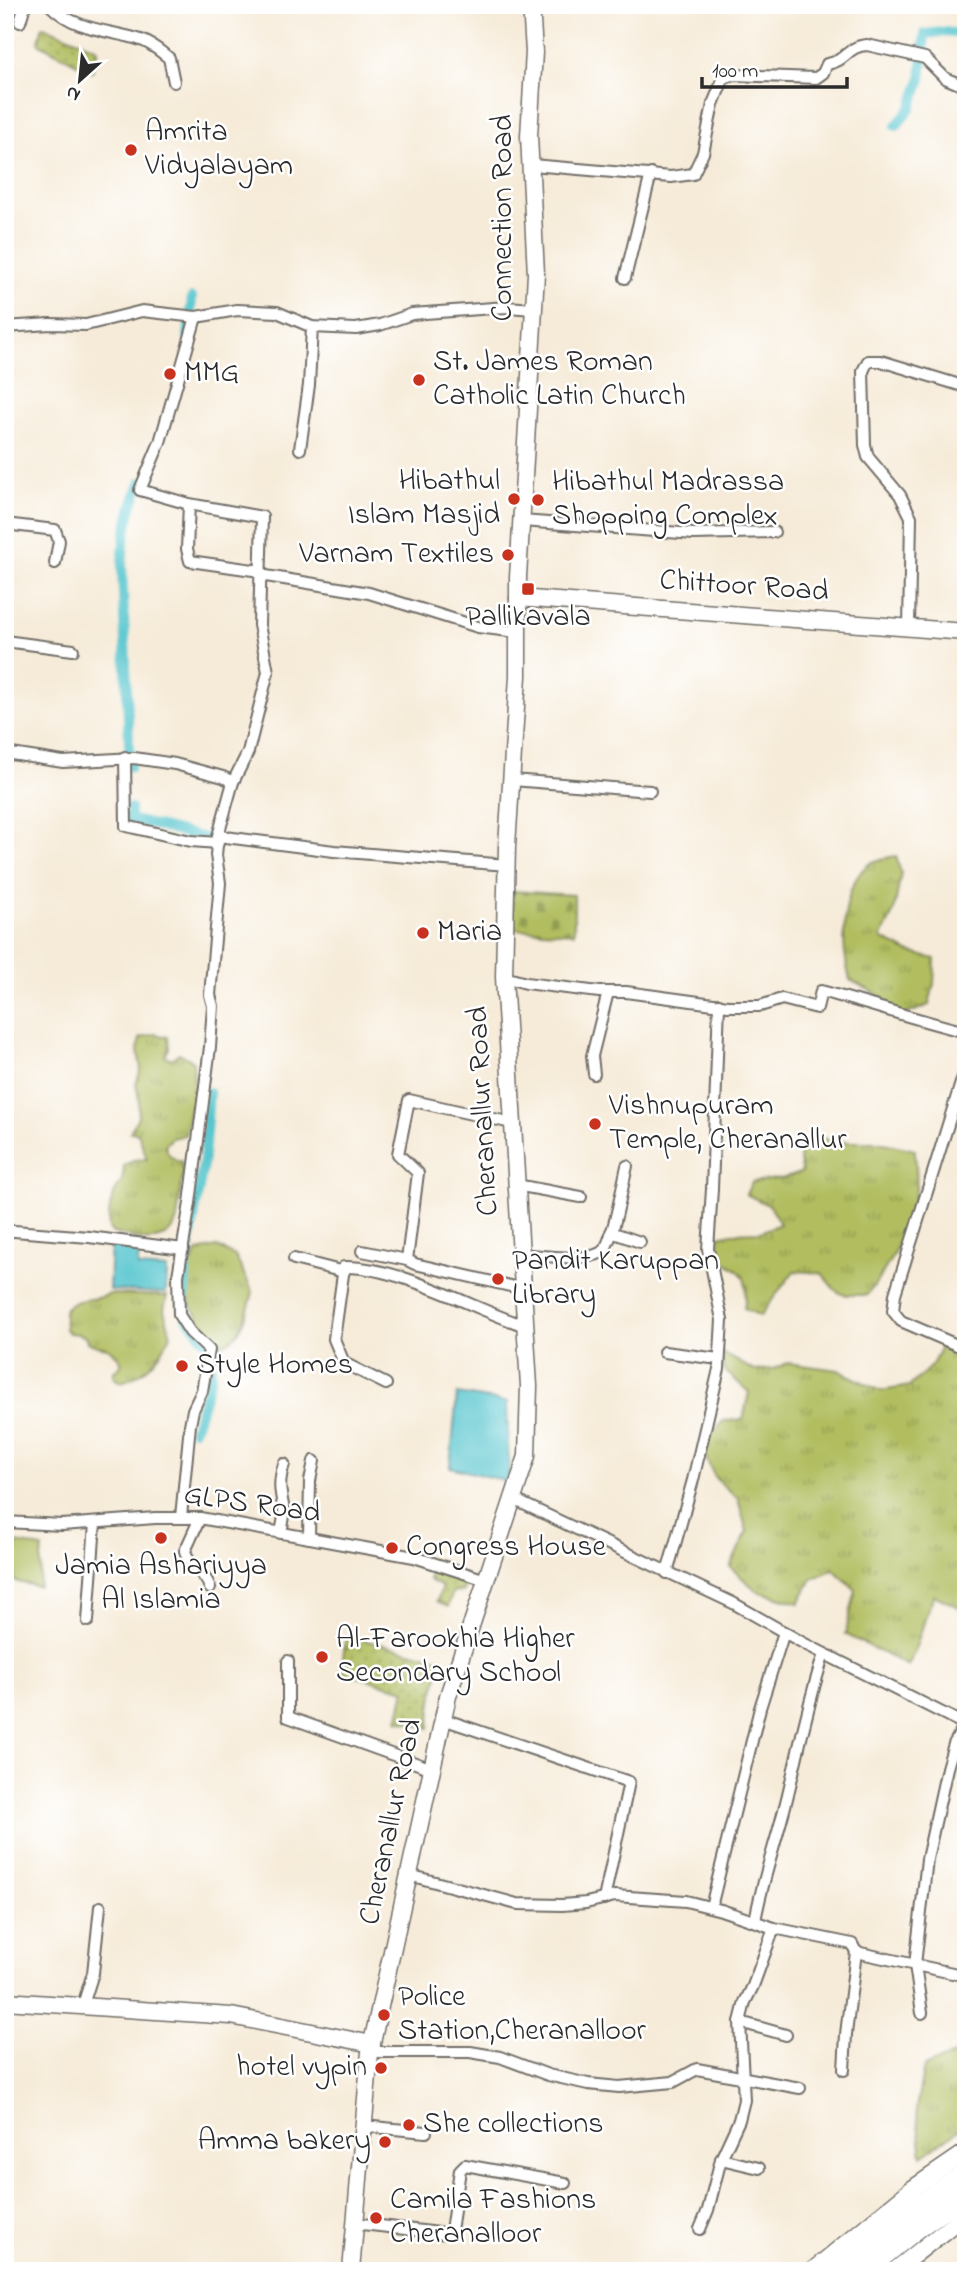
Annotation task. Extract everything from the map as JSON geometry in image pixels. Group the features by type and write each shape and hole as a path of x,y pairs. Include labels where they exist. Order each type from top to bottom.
{"highway":[{"path":"838,2271 903,2217 966,2174"},
{"path":"863,2271 966,2193"}],"main road":[{"name":"Connection Road","path":"518,598 536,274 529,136 534,52 530,5"},
{"name":"Chittoor Road","path":"518,598 966,632"},
{"name":"Cheranallur Road","path":"351,2271 371,2048 448,1696 527,1456 528,1386 504,976 507,865 518,676 518,598"},
{"path":"5,2001 231,2015 371,2048"},
{"path":"812,2271 912,2189 966,2152"},
{"path":"894,2271 966,2214"}],"street":[{"path":"20,22 25,5"},
{"path":"50,5 57,12 83,26 103,33 144,40 169,58 174,82"},
{"path":"532,165 671,177 687,176 697,170 704,153 713,104 727,75 816,78 823,73 827,64 842,60 853,47 867,45 925,58 945,78 966,87"},
{"path":"625,278 651,174"},
{"path":"5,327 86,325 142,311 191,316 237,310 277,312 312,327 356,329 380,325 412,314 506,307 534,309"},
{"path":"191,316 160,442 140,490 189,504 262,517 259,625 268,672 248,752 233,782 218,839 216,855 220,883 210,995 213,1006 178,1276 179,1315 190,1332 209,1350 202,1391 193,1410 190,1425 185,1551 187,1560 206,1577 210,1588"},
{"path":"300,449 309,385 312,327"},
{"path":"909,628 911,517 901,495 869,457 864,445 863,371 868,361 881,361 966,387"},
{"path":"189,504 187,549 190,561 369,593 478,627 517,632"},
{"path":"522,521 694,534 774,532"},
{"path":"5,524 55,530 58,537 55,563"},
{"path":"5,641 73,650"},
{"path":"5,753 82,762 129,757 175,764 233,782"},
{"path":"129,757 126,826 191,841 218,839 507,865"},
{"path":"512,780 650,791"},
{"path":"504,976 526,983 760,1006 782,999 817,1008 821,991 966,1032"},
{"path":"594,1074 592,1056 608,992"},
{"path":"667,1573 694,1480 719,1369 722,1320 708,1249 719,1004"},
{"path":"966,1067 895,1294 893,1311 901,1321 966,1349"},
{"path":"407,1260 418,1173 398,1154 409,1100 512,1123"},
{"path":"520,1254 582,1257 596,1255 604,1250 627,1166"},
{"path":"516,1185 581,1197"},
{"path":"14,1231 183,1249"},
{"path":"611,1232 640,1242"},
{"path":"362,1251 523,1289"},
{"path":"294,1259 344,1272"},
{"path":"386,1384 344,1363 334,1339 344,1267 359,1267 424,1285 525,1326"},
{"path":"664,1352 719,1359"},
{"path":"309,1538 310,1481 314,1461"},
{"path":"281,1533 284,1510 281,1505 279,1480 284,1464"},
{"path":"513,1499 733,1603 824,1654 965,1725 954,1744 940,1796 928,1859 915,1965 922,2012"},
{"name":"GLPS Road","path":"5,1522 62,1525 188,1517 414,1557 486,1580"},
{"path":"88,1621 95,1523"},
{"path":"711,1907 760,1708 784,1632"},
{"path":"755,1921 760,1891 789,1792 814,1683 824,1654"},
{"path":"288,1661 288,1717 432,1769"},
{"path":"443,1718 629,1782 604,1899"},
{"path":"409,1875 517,1905 562,1905 615,1896 686,1901 774,1928 852,1944 856,1952 844,2070"},
{"path":"83,2005 93,1973 100,1907"},
{"path":"701,2229 721,2159 739,2120 744,2100 740,2022 745,2002 774,1928"},
{"path":"856,1952 966,1976"},
{"path":"740,2022 786,2035"},
{"path":"371,2048 470,2052 500,2057 548,2075 588,2084 618,2087 673,2082 697,2069 800,2088"},
{"path":"363,2126 426,2132"},
{"path":"721,2159 759,2168"},
{"path":"354,2223 448,2234 451,2231 460,2170 465,2165 565,2183"}],"green space":[{"path":"43,26 98,49 92,72 38,43"},
{"path":"896,856 901,873 894,911 881,938 908,952 935,959 934,984 929,1005 902,1016 877,994 850,980 844,935 847,902 859,874 872,862"},
{"path":"512,891 574,895 574,933 512,929"},
{"path":"155,1034 168,1037 169,1048 165,1056 172,1059 179,1053 193,1061 194,1087 185,1135 172,1138 165,1145 170,1156 181,1161 183,1171 177,1220 173,1229 165,1236 149,1241 113,1233 109,1229 109,1218 112,1199 121,1182 124,1166 133,1160 147,1159 138,1133 130,1132 138,1117 136,1084 141,1069 138,1051 140,1038"},
{"path":"812,1137 844,1142 879,1142 915,1150 917,1184 909,1217 884,1271 867,1295 840,1293 822,1273 794,1271 760,1316 744,1308 746,1288 743,1276 717,1258 714,1237 760,1232 780,1224 770,1206 746,1194 752,1182 786,1178 802,1172 798,1149"},
{"path":"217,1247 235,1256 253,1292 246,1317 238,1332 233,1339 218,1347 189,1302 187,1272 198,1251"},
{"path":"110,1294 167,1296 164,1310 171,1335 167,1343 144,1371 120,1382 113,1377 114,1371 122,1363 113,1351 93,1345 87,1342 86,1337 69,1333 65,1329 64,1310 69,1306"},
{"path":"943,1343 966,1358 966,1611 934,1595 908,1666 845,1634 856,1590 833,1569 812,1579 799,1603 757,1591 730,1567 747,1532 738,1499 715,1478 701,1447 723,1421 743,1420 749,1392 724,1370 721,1352 755,1371 773,1369 788,1363 838,1370 881,1391 910,1386 932,1365"},
{"path":"17,1543 42,1548 39,1587 14,1581"},
{"path":"430,1571 465,1583 463,1592 453,1591 448,1607 437,1601 442,1587 429,1580"},
{"path":"346,1636 443,1659 433,1694 429,1728 398,1720 405,1690 341,1672"},
{"path":"956,2054 966,2057 966,2124 922,2156 916,2108 924,2067"}],"water":[{"path":"111,1241 139,1242 138,1267 167,1269 166,1293 109,1290"},
{"path":"457,1394 507,1402 509,1482 450,1467"}],"waterway":[{"path":"896,126 911,108 921,80 925,34 966,34"},
{"path":"188,337 192,298"},
{"path":"130,767 122,567 127,523 141,482"},
{"path":"130,808 130,819 209,839"},
{"path":"207,1343 187,1318 184,1305 187,1260 204,1158 209,1092"},
{"path":"194,1430 211,1377 211,1358"}],"place":[{"name":"Amrita Vidyalayam","path":"131,150"},
{"name":"MMG","path":"170,374"},
{"name":"St. James Roman Catholic Latin Church","path":"419,380"},
{"name":"Hibathul Islam Masjid","path":"514,499"},
{"name":"Hibathul Madrassa Shopping Complex","path":"538,500"},
{"name":"Varnam Textiles","path":"508,555"},
{"name":"Pallikavala","path":"528,589"},
{"name":"Maria","path":"423,933"},
{"name":"Vishnupuram Temple, Cheranallur","path":"595,1124"},
{"name":"Pandit Karuppan Library","path":"498,1279"},
{"name":"Style Homes","path":"182,1366"},
{"name":"Jamia Ashariyya Al Islamia","path":"161,1538"},
{"name":"Congress House","path":"392,1548"},
{"name":"Al-Farookhia Higher Secondary School","path":"322,1657"},
{"name":"Police Station,Cheranalloor","path":"384,2015"},
{"name":"hotel vypin","path":"381,2068"},
{"name":"She collections","path":"409,2125"},
{"name":"Amma bakery","path":"385,2142"},
{"name":"Camila Fashions Cheranalloor","path":"376,2218"}]}
